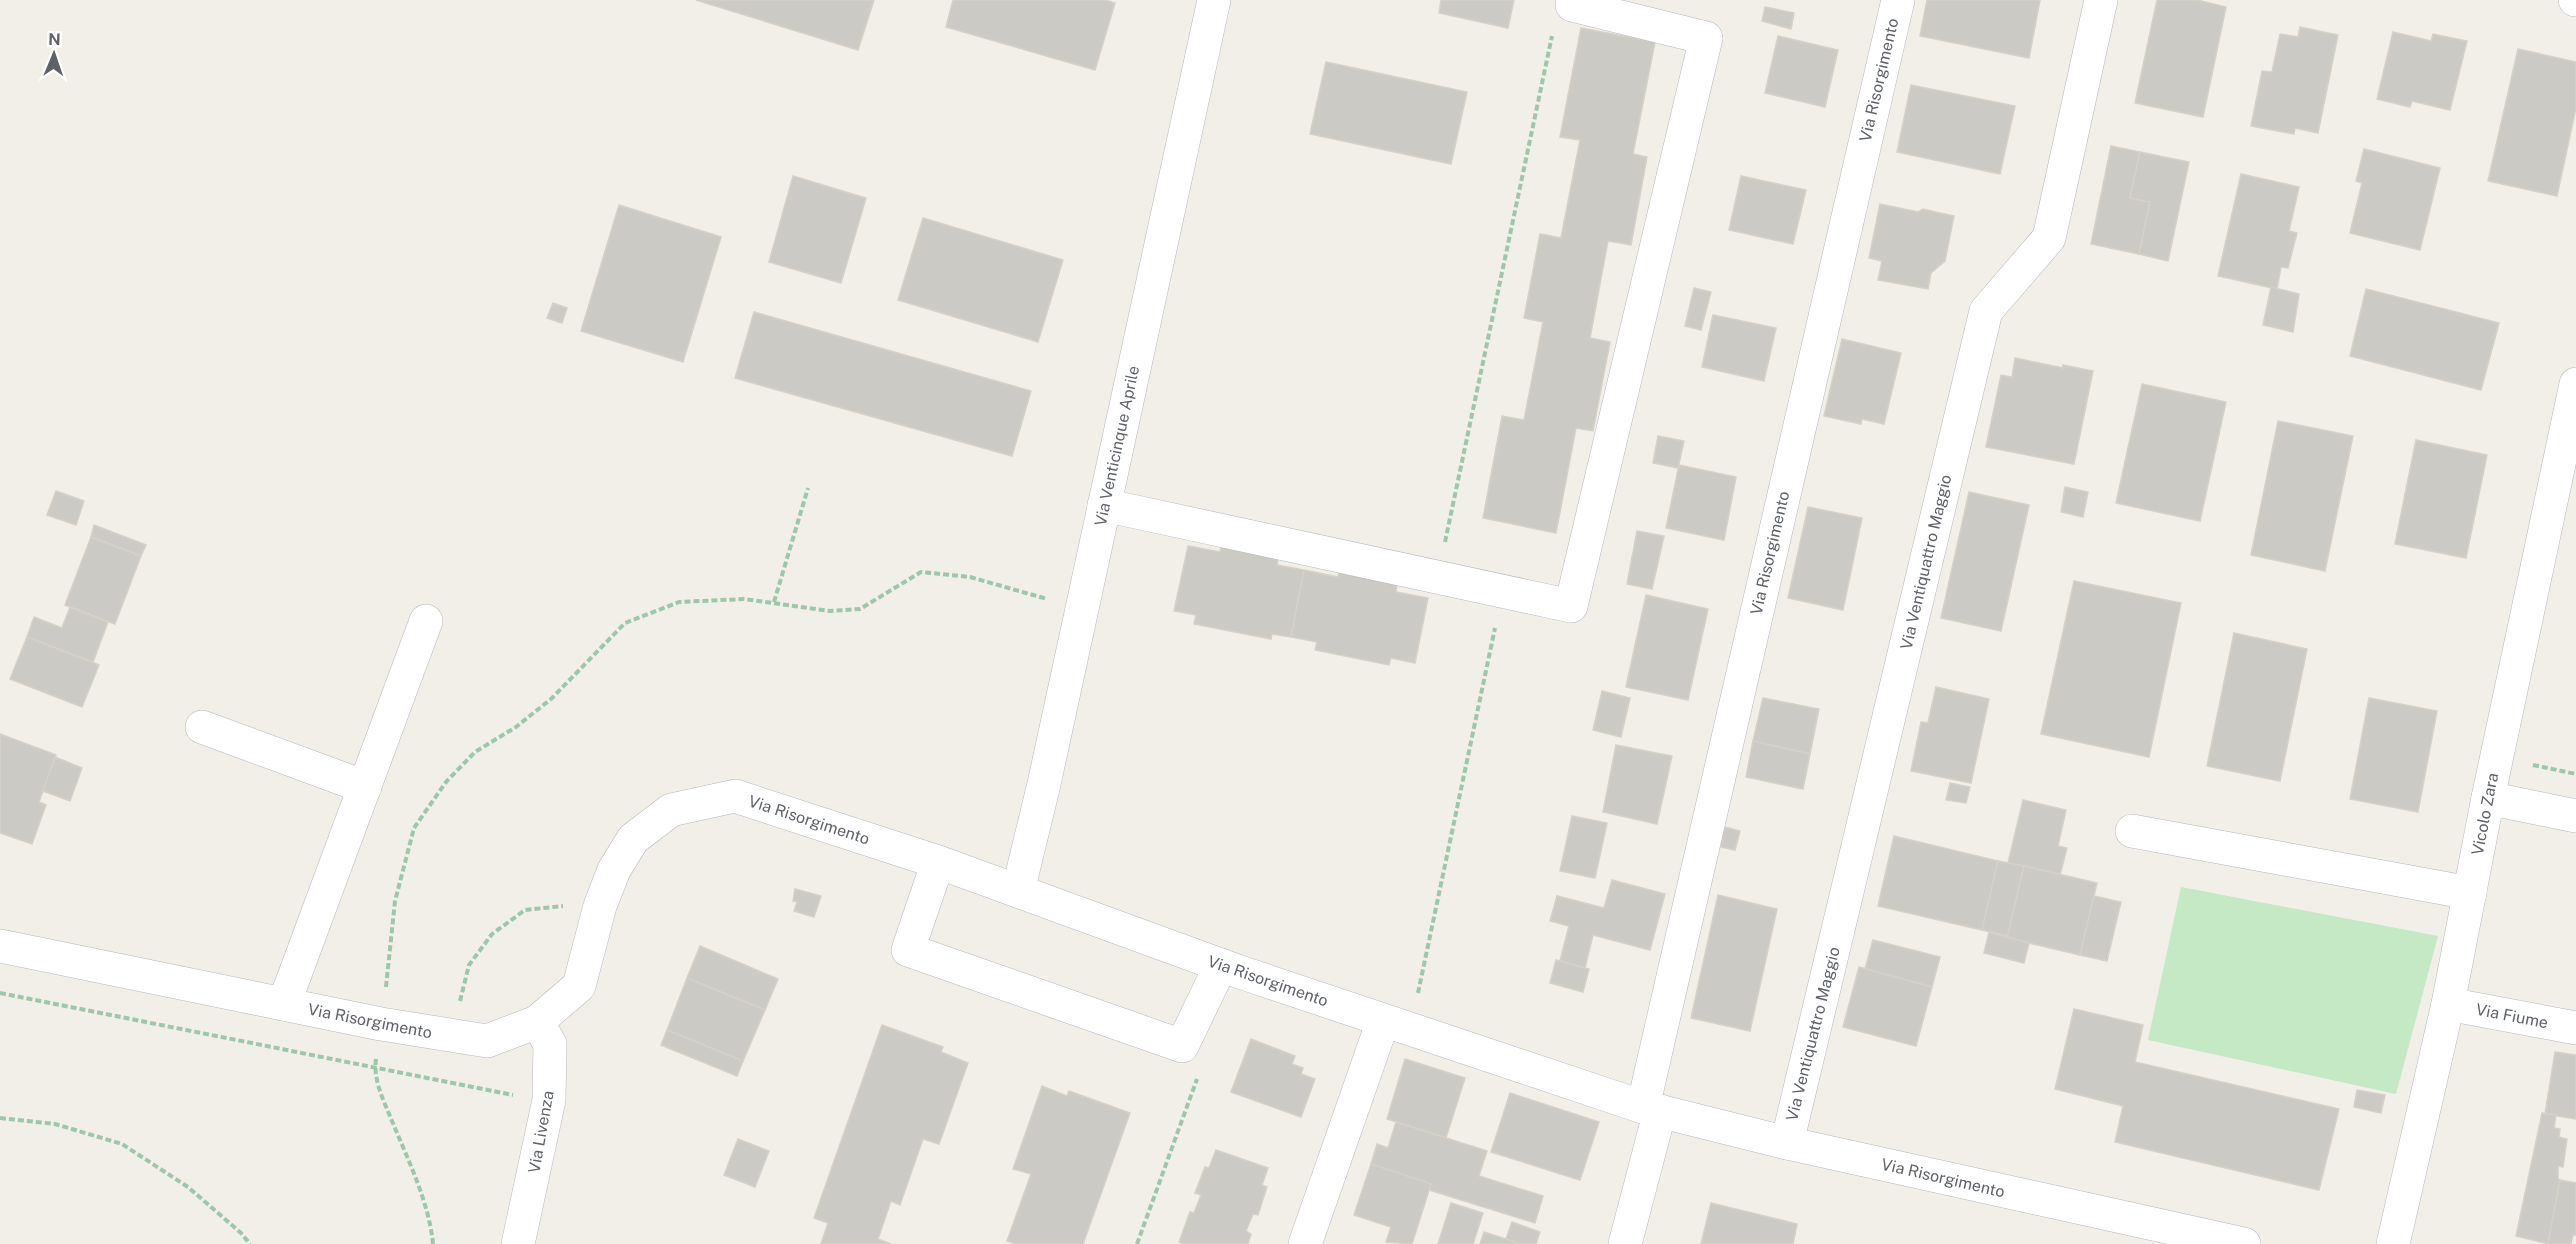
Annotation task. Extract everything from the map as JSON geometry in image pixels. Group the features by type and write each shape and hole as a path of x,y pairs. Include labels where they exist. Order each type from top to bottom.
{"street":[{"name":"Via Venticinque Aprile","path":"1018,891 1044,784 1214,0"},
{"name":"Via Risorgimento","path":"1651,1109 1898,0"},
{"name":"Via Ventiquattro Maggio","path":"1787,1143 1986,311 2049,238 2101,0"},
{"path":"1104,505 1570,606 1706,38 1572,2"},
{"name":"Vicolo Zara","path":"2393,1244 2448,1004 2496,758 2576,384"},
{"path":"284,1004 426,621"},
{"path":"202,727 364,787"},
{"name":"Via Risorgimento","path":"0,946 381,1024 487,1041 537,1022 579,986 600,906 614,870 633,839 671,810 735,796 938,862 1383,1021 1651,1109 2115,1231 2244,1244"},
{"path":"2488,798 2576,816"},
{"path":"2132,831 2470,892"},
{"path":"938,862 908,950 1182,1046 1221,965"},
{"name":"Via Fiume","path":"2448,1004 2576,1028"},
{"path":"1305,1244 1383,1021"},
{"name":"Via Livenza","path":"518,1244 549,1100 550,1044 537,1022"},
{"path":"1625,1244 1651,1109"}],"path":[{"path":"1438,578 1552,35"},
{"path":"774,602 808,488"},
{"path":"433,1244 431,1226 376,1080 375,1068 394,901 414,828 446,782 475,752 516,727 551,699 625,623 679,602 744,598 830,611 860,609 921,572 970,577 1053,601"},
{"path":"1416,1000 1497,616"},
{"path":"2496,758 2576,774"},
{"path":"453,1037 469,965 492,934 525,910 562,906 600,906"},
{"path":"0,993 518,1096"},
{"path":"1137,1244 1201,1069"},
{"path":"0,1118 55,1125 122,1144 188,1187 241,1233 250,1244"}],"green space":[{"path":"2181,887 2438,936 2396,1094 2148,1040"}],"building":[{"path":"696,0 874,0 858,50"},
{"path":"953,0 1105,0 1115,3 1095,70 946,27"},
{"path":"1441,0 1514,0 1508,28 1439,13"},
{"path":"1927,0 2040,0 2029,58 1920,36"},
{"path":"2157,0 2197,0 2226,7 2203,117 2135,103"},
{"path":"1765,7 1794,13 1791,29 1762,21"},
{"path":"2300,27 2338,35 2318,133 2295,128 2294,134 2251,126 2262,71 2272,72 2280,34 2298,37"},
{"path":"1581,28 1655,42 1633,154 1647,157 1631,245 1608,241 1590,338 1610,342 1593,431 1576,428 1556,533 1483,518 1502,416 1524,420 1543,322 1524,318 1540,234 1561,238 1580,140 1560,137"},
{"path":"2393,32 2431,41 2433,34 2467,41 2450,110 2412,101 2410,107 2377,99"},
{"path":"1778,36 1838,50 1825,107 1765,93"},
{"path":"2518,49 2576,62 2576,108 2557,196 2488,181"},
{"path":"1326,62 1467,92 1451,164 1310,134"},
{"path":"1911,85 2015,106 2000,174 1897,152"},
{"path":"2111,146 2140,152 2130,198 2150,202 2139,254 2091,244"},
{"path":"2364,149 2440,168 2420,250 2350,233 2362,183 2356,181"},
{"path":"2140,152 2189,162 2168,261 2139,254 2150,202 2130,198"},
{"path":"2241,174 2299,187 2289,231 2297,233 2288,268 2281,267 2277,289 2218,276"},
{"path":"793,176 866,198 841,283 769,262"},
{"path":"1741,176 1806,190 1793,244 1729,230"},
{"path":"1880,204 1918,212 1923,209 1954,216 1945,261 1931,273 1928,289 1878,280 1882,261 1869,258"},
{"path":"619,205 721,237 683,362 581,331"},
{"path":"923,218 1063,260 1038,342 898,300"},
{"path":"2271,287 2299,294 2293,332 2263,325"},
{"path":"1694,288 1711,292 1701,330 1685,326"},
{"path":"2366,289 2499,323 2481,390 2350,356"},
{"path":"553,303 567,308 562,323 547,318"},
{"path":"754,312 1031,391 1012,456 735,378"},
{"path":"1713,315 1776,328 1764,381 1702,367"},
{"path":"1842,339 1901,353 1884,424 1862,419 1861,424 1824,416"},
{"path":"2015,358 2063,368 2063,365 2093,371 2074,464 1986,447 2001,375 2012,377"},
{"path":"2142,384 2226,402 2200,521 2116,503"},
{"path":"2278,421 2353,436 2325,571 2251,555"},
{"path":"1658,436 1684,441 1678,468 1653,463"},
{"path":"2416,440 2487,455 2466,558 2395,544"},
{"path":"1679,465 1736,477 1724,540 1666,528"},
{"path":"2065,487 2088,492 2083,517 2061,512"},
{"path":"56,491 84,501 76,525 47,515"},
{"path":"1969,492 2029,505 2001,631 1941,618"},
{"path":"1808,507 1862,518 1843,610 1788,598"},
{"path":"94,525 146,545 141,556 91,537"},
{"path":"1637,531 1664,536 1652,589 1627,584"},
{"path":"91,537 141,556 115,624 65,605"},
{"path":"1188,546 1220,552 1221,547 1278,558 1277,565 1304,570 1291,637 1272,634 1271,639 1194,624 1196,615 1174,611"},
{"path":"1304,570 1338,577 1339,572 1397,584 1396,592 1428,598 1415,663 1391,658 1389,665 1315,650 1317,642 1291,637"},
{"path":"2074,581 2181,603 2149,757 2041,734"},
{"path":"1646,595 1708,609 1688,700 1626,687"},
{"path":"70,607 108,622 93,662 27,637 34,617 62,628"},
{"path":"2234,633 2307,649 2280,781 2207,766"},
{"path":"27,637 99,665 82,707 10,679"},
{"path":"1936,687 1989,699 1971,783 1911,771 1921,722 1928,723"},
{"path":"1602,691 1630,698 1621,737 1593,730"},
{"path":"1763,698 1819,709 1810,754 1753,741"},
{"path":"2369,698 2437,711 2418,812 2350,799"},
{"path":"0,734 56,755 39,802 46,805 32,844 0,833"},
{"path":"1753,741 1810,754 1803,789 1746,777"},
{"path":"1616,745 1672,756 1657,824 1603,812"},
{"path":"55,757 82,768 70,801 43,791"},
{"path":"1950,783 1970,787 1966,803 1946,800"},
{"path":"2023,800 2066,810 2058,846 2067,848 2060,875 2008,863"},
{"path":"1572,816 1607,823 1595,878 1560,871"},
{"path":"1725,827 1740,831 1735,850 1721,847"},
{"path":"1894,836 1998,861 1982,930 1878,906"},
{"path":"1998,861 2024,866 2008,936 1982,930"},
{"path":"2024,866 2097,883 2080,955 2007,938"},
{"path":"1612,880 1665,894 1650,950 1593,935 1585,968 1560,961 1569,926 1550,921 1557,896 1604,908"},
{"path":"795,889 821,896 814,917 794,911 797,902 793,901"},
{"path":"1718,895 1777,909 1750,1031 1691,1018"},
{"path":"2094,896 2121,902 2107,961 2080,955"},
{"path":"1989,932 2029,943 2024,963 1984,953"},
{"path":"1873,940 1940,957 1932,987 1865,969"},
{"path":"700,946 778,979 765,1010 687,978"},
{"path":"1556,960 1589,969 1583,992 1550,983"},
{"path":"1859,967 1932,987 1916,1046 1843,1027"},
{"path":"687,978 765,1010 743,1061 667,1030"},
{"path":"2074,1009 2143,1025 2135,1062 2339,1109 2319,1190 2115,1142 2123,1106 2055,1089"},
{"path":"882,1025 943,1047 941,1052 968,1063 939,1144 923,1139 900,1205 891,1201 878,1239 891,1244 821,1244 828,1223 814,1218"},
{"path":"667,1030 743,1061 737,1076 661,1045"},
{"path":"1251,1039 1295,1056 1292,1064 1303,1068 1301,1074 1315,1079 1301,1117 1231,1092"},
{"path":"2555,1052 2576,1055 2576,1119 2545,1114"},
{"path":"1405,1059 1465,1078 1446,1138 1387,1119"},
{"path":"1042,1086 1067,1096 1069,1091 1130,1113 1083,1244 1015,1244 1007,1241 1031,1174 1013,1169"},
{"path":"2357,1090 2385,1095 2381,1113 2354,1107"},
{"path":"1510,1093 1599,1122 1580,1180 1491,1152"},
{"path":"2542,1113 2556,1115 2554,1128 2560,1129 2559,1137 2567,1139 2563,1167 2558,1166 2558,1179 2560,1180 2548,1244 2516,1236"},
{"path":"1396,1122 1487,1151 1479,1176 1543,1196 1535,1223 1429,1190 1431,1184 1371,1164 1377,1144 1388,1148"},
{"path":"738,1139 769,1151 755,1187 724,1175"},
{"path":"1216,1150 1268,1168 1262,1185 1267,1187 1258,1215 1253,1214 1246,1231 1251,1234 1248,1244 1184,1244 1179,1242 1190,1212 1194,1213 1201,1195 1195,1193 1205,1167 1209,1168"},
{"path":"1371,1164 1431,1184 1412,1244 1386,1242 1391,1227 1354,1215"},
{"path":"2560,1180 2576,1183 2576,1235 2573,1235 2571,1244 2548,1244"},
{"path":"1451,1203 1483,1213 1473,1244 1438,1244"},
{"path":"1711,1203 1797,1224 1793,1244 1701,1244"},
{"path":"1512,1222 1540,1232 1536,1244 1520,1244 1506,1239"},
{"path":"1484,1232 1506,1239 1520,1244 1480,1244"}]}
